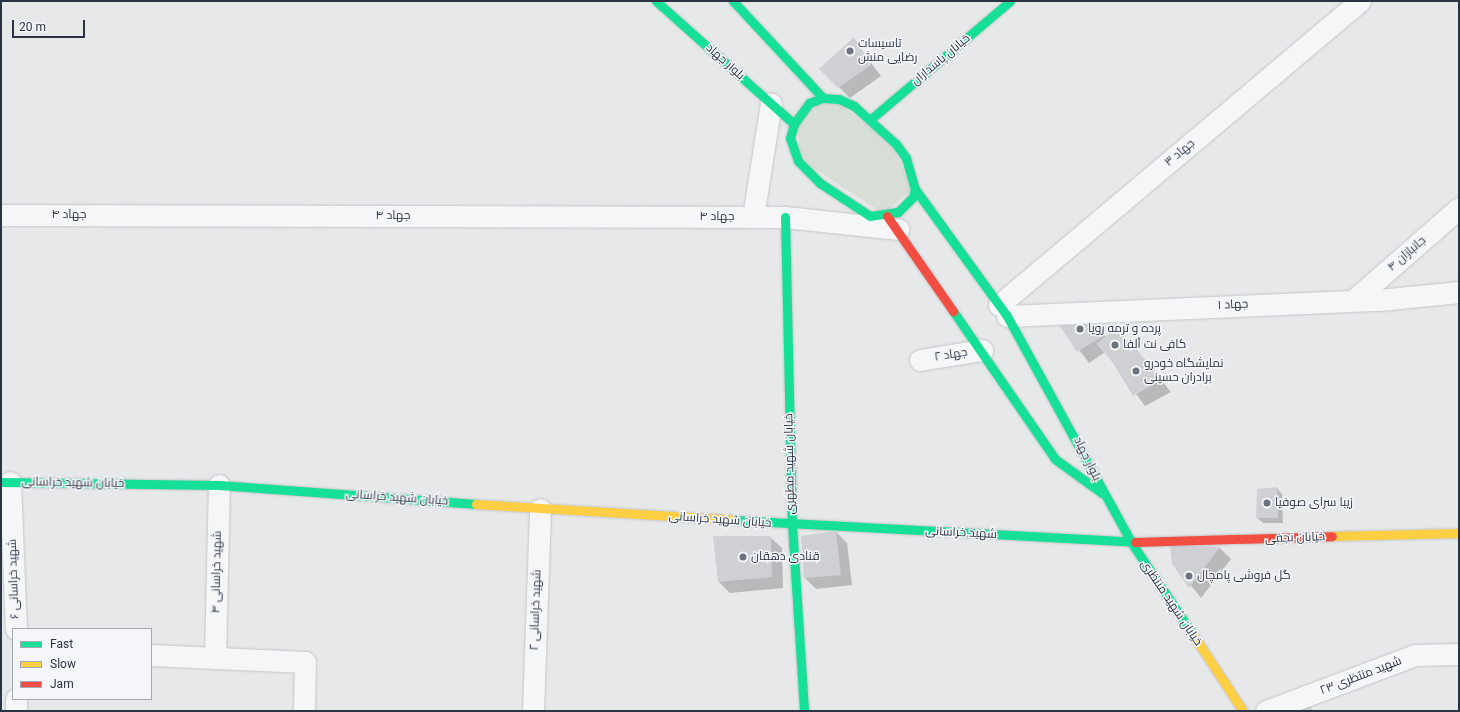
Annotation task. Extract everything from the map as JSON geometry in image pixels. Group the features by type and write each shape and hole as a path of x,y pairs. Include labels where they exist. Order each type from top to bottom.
{"street":[{"name":"بلوار جهاد","path":"656,1 794,124"},
{"path":"733,1 822,98 809,103 794,124 790,138 798,161 820,183 870,216 893,223 898,212 913,197 915,189"},
{"name":"خیابان پاسداران","path":"871,119 1010,1"},
{"name":"جهاد ۳","path":"1003,310 1360,1"},
{"name":"بلوار جهاد","path":"822,98 839,99 871,119 906,158 915,189 1003,310 1079,442 1103,494"},
{"path":"753,217 771,103"},
{"name":"جانبازان ۴","path":"1355,299 1459,208"},
{"name":"جهاد ۴","path":"1,215 785,217 893,223"},
{"name":"خیابان شهید مطهری","path":"785,217 792,524 804,711"},
{"name":"بلوار جهاد","path":"893,223 982,350 1055,459 1103,494"},
{"name":"جهاد ۱","path":"1003,310 1355,299 1459,292"},
{"name":"جهاد ۲","path":"920,360 982,350"},
{"name":"خیابان شهید خراسانی","path":"5,482 219,485 540,509 792,524"},
{"name":"شهید خراسانی ۶","path":"5,482 16,628"},
{"name":"شهید خراسانی ۴","path":"215,658 219,485"},
{"name":"خیابان شهید منتظری","path":"1103,494 1131,542 1243,711"},
{"name":"شهید خراسانی ۲","path":"532,711 540,509"},
{"name":"شهید خراسانی","path":"792,524 1131,542"},
{"name":"خیابان نجفی","path":"1131,542 1459,533"},
{"name":"شهید منتظری ۲۳","path":"1266,711 1415,655 1458,654"},
{"path":"152,655 305,662 304,711"},
{"path":"16,700 16,711"}],"shaded area":[{"path":"837,102 893,145 912,189 884,214 800,159 797,123 811,106"}],"building":[{"name":"تاسیسات رضایی منش","path":"854,37 871,65 838,88 819,69"},
{"name":"پرده و ترمه رویا","path":"1086,317 1105,335 1077,352 1058,323"},
{"name":"نمایشگاه خودرو برادران حسینی","path":"1115,329 1135,347 1161,380 1133,396 1112,361 1096,344"},
{"name":"زیبا سرای صوفیا","path":"1277,487 1278,518 1256,518 1257,489"},
{"path":"836,531 841,575 804,578 801,536"},
{"name":"قنادی دهقان","path":"713,536 771,536 772,577 718,582"},
{"name":"گل فروشی پامچال","path":"1170,545 1220,547 1189,588 1172,564"},
{"path":"1309,704 1313,711 1292,711"}],"traffic: fast":[{"path":"656,1 794,124"},
{"path":"733,1 823,98"},
{"path":"871,119 1010,1"},
{"path":"823,98 839,99 854,106 896,144 906,158 915,189 913,197 898,212 870,216 820,183 798,161 790,138 794,124 809,103 823,98"},
{"path":"915,189 1007,316 1131,542 1192,633"},
{"path":"785,217 792,524 804,711"},
{"path":"953,311 1055,459 1102,493"},
{"path":"1,482 219,485 476,504"},
{"path":"734,520 1135,542"}],"traffic: slow":[{"path":"476,504 734,520"},
{"path":"1332,536 1459,533"},
{"path":"1192,633 1243,711"}],"traffic: jam":[{"path":"887,216 953,311"},
{"path":"1135,542 1332,536"}],"place":[{"name":"تاسیسات رضایی منش","path":"850,51"},
{"name":"پرده و ترمه رویا","path":"1080,329"},
{"name":"کافی نت آلفا","path":"1115,345"},
{"name":"نمایشگاه خودرو برادران حسینی","path":"1136,371"},
{"name":"زیبا سرای صوفیا","path":"1267,503"},
{"name":"قنادی دهقان","path":"743,557"},
{"name":"گل فروشی پامچال","path":"1189,576"}]}
